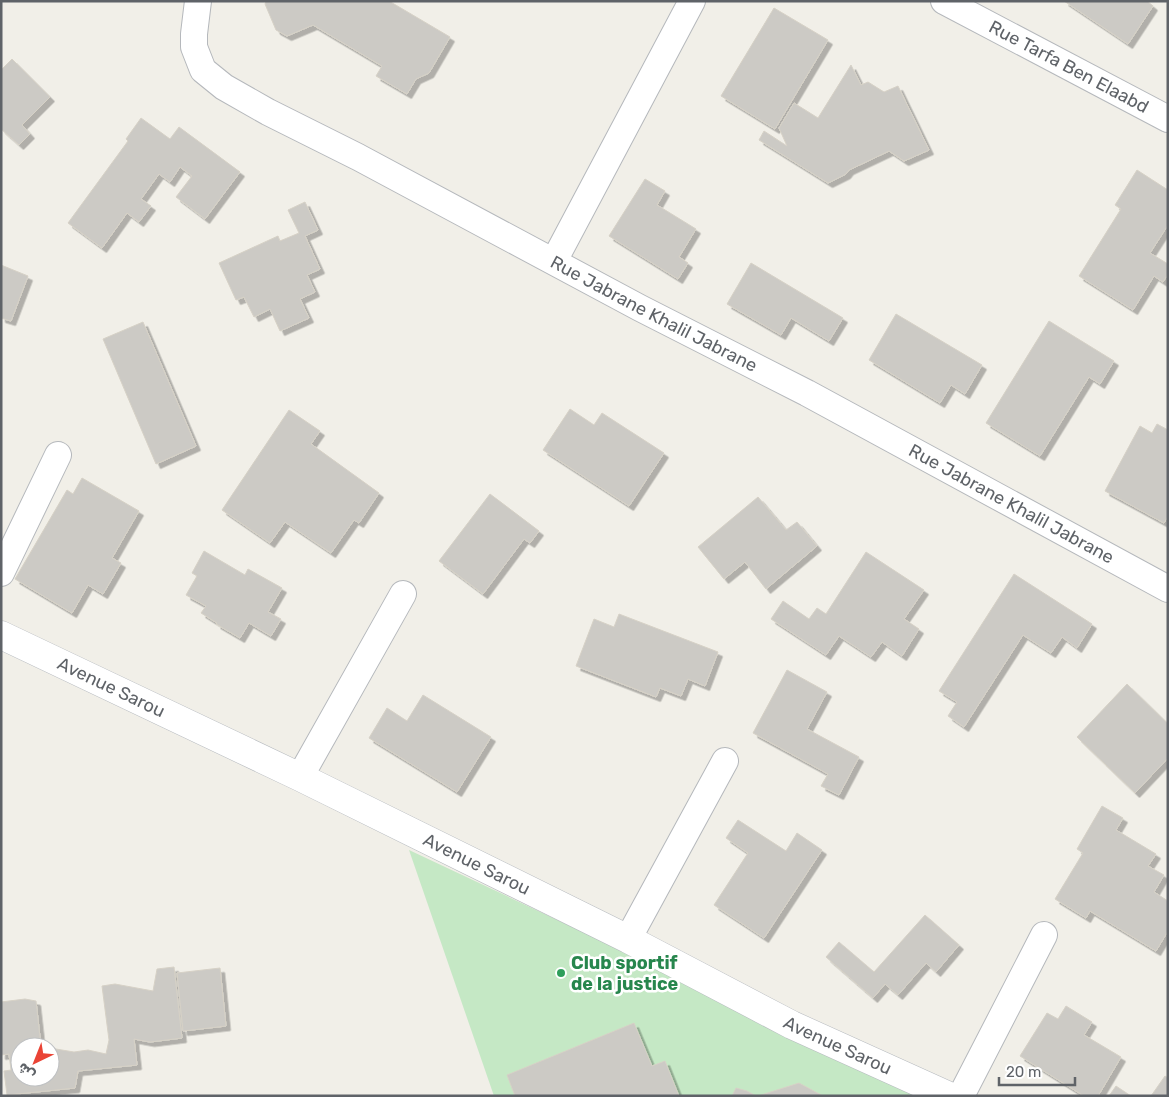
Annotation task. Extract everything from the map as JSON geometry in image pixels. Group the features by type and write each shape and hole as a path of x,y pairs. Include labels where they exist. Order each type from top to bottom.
{"street":[{"name":"Rue Jabrane Khalil Jabrane","path":"198,1 194,47 203,70 224,87 268,112 358,157 807,394 1168,589"},
{"path":"554,261 692,1"},
{"name":"Rue Tarfa Ben Elaabd","path":"944,1 1168,119"},
{"path":"1,573 58,455"},
{"path":"300,778 403,594"},
{"name":"Avenue Sarou","path":"1,635 300,778 628,940 792,1025 949,1096"},
{"path":"628,940 726,761"},
{"path":"960,1096 1044,935"}],"green space":[{"name":"Club sportif de la justice","path":"409,850 931,1096 494,1096"}],"building":[{"path":"266,1 389,1 450,37 429,73 416,79 407,94 376,76 382,66 313,25 287,36 276,30 265,4"},
{"path":"1064,1 1147,1 1153,6 1128,44"},
{"path":"774,8 828,40 775,129 721,96"},
{"path":"12,59 50,97 22,125 30,134 19,145 1,129 1,70"},
{"path":"851,65 861,85 868,82 884,92 898,86 929,150 904,161 889,151 849,170 846,174 828,183 759,140 764,131 787,146 779,128 794,103 818,118"},
{"path":"141,118 170,139 179,127 240,172 205,219 176,197 192,176 180,167 170,182 159,174 141,199 151,206 139,222 127,213 102,248 68,223 128,141 126,139"},
{"path":"1137,170 1168,190 1168,225 1150,253 1168,264 1168,274 1163,282 1154,276 1133,310 1079,276 1121,209 1115,205"},
{"path":"645,179 665,191 657,205 696,229 679,257 688,263 678,279 609,236"},
{"path":"305,202 318,230 305,236 320,269 307,275 315,292 300,299 309,318 280,331 270,309 254,317 244,297 236,300 219,263 278,236 280,241 299,233 288,210"},
{"path":"751,263 843,318 829,341 791,318 781,335 727,304"},
{"path":"1,265 28,276 11,321 1,318"},
{"path":"896,314 982,365 965,394 951,385 940,403 869,360"},
{"path":"1049,321 1114,361 1100,384 1089,377 1040,456 986,423"},
{"path":"143,322 196,446 156,464 103,339"},
{"path":"570,409 594,425 602,413 664,453 629,506 543,450"},
{"path":"289,410 320,431 311,444 379,493 359,523 354,520 331,553 285,522 270,543 222,510"},
{"path":"1157,424 1168,430 1168,516 1164,523 1105,491 1140,426 1152,433"},
{"path":"82,478 139,511 112,558 121,563 103,594 88,585 72,613 15,579 67,490 73,494"},
{"path":"490,494 539,531 530,543 524,539 483,594 439,561"},
{"path":"758,497 786,530 797,522 817,546 766,589 745,562 724,579 698,547"},
{"path":"204,551 245,575 248,569 282,588 268,612 281,619 271,636 249,623 240,638 201,613 206,606 186,595 197,576 192,573"},
{"path":"866,552 924,590 904,619 919,629 902,656 882,642 871,657 839,636 826,655 771,619 783,601 809,619 817,608 826,614"},
{"path":"1014,574 1092,624 1077,648 1062,637 1051,653 1023,635 964,727 948,716 957,702 939,691"},
{"path":"619,614 718,652 705,686 688,679 681,696 660,688 656,697 576,666 594,619 614,627"},
{"path":"787,670 827,692 807,729 859,757 839,795 821,786 828,774 753,733"},
{"path":"1127,684 1168,724 1168,758 1135,793 1077,737"},
{"path":"423,695 491,737 457,792 369,738 387,708 407,721"},
{"path":"1102,806 1123,818 1116,830 1156,854 1148,866 1164,875 1154,892 1168,901 1168,931 1156,951 1090,911 1086,918 1055,899 1083,853 1077,849"},
{"path":"738,820 786,851 797,833 822,850 764,938 714,905 748,853 726,838"},
{"path":"925,915 959,945 936,972 926,963 898,995 885,984 873,998 826,957 839,942 874,972"},
{"path":"174,967 182,1038 150,1042 134,1039 137,1065 78,1071 75,1088 7,1095 4,1071 10,1070 10,1087 60,1087 60,1050 74,1052 88,1050 106,1054 109,1040 102,986 115,984 153,991 157,969"},
{"path":"220,968 226,1026 183,1031 177,973"},
{"path":"25,999 36,1001 40,1037 10,1037 10,1062 9,1054 1,1055 1,1002"},
{"path":"1066,1006 1092,1022 1084,1035 1121,1057 1098,1096 1084,1096 1020,1056 1047,1013 1058,1019"},
{"path":"634,1023 652,1066 665,1061 679,1096 515,1096 507,1075"},
{"path":"1165,1076 1168,1078 1168,1096 1151,1096"},
{"path":"799,1083 823,1096 758,1096"},
{"path":"1116,1086 1131,1096 1109,1096"},
{"path":"736,1088 747,1091 756,1096 732,1096"}],"place":[{"name":"Club sportif de la justice","path":"561,973"}]}
